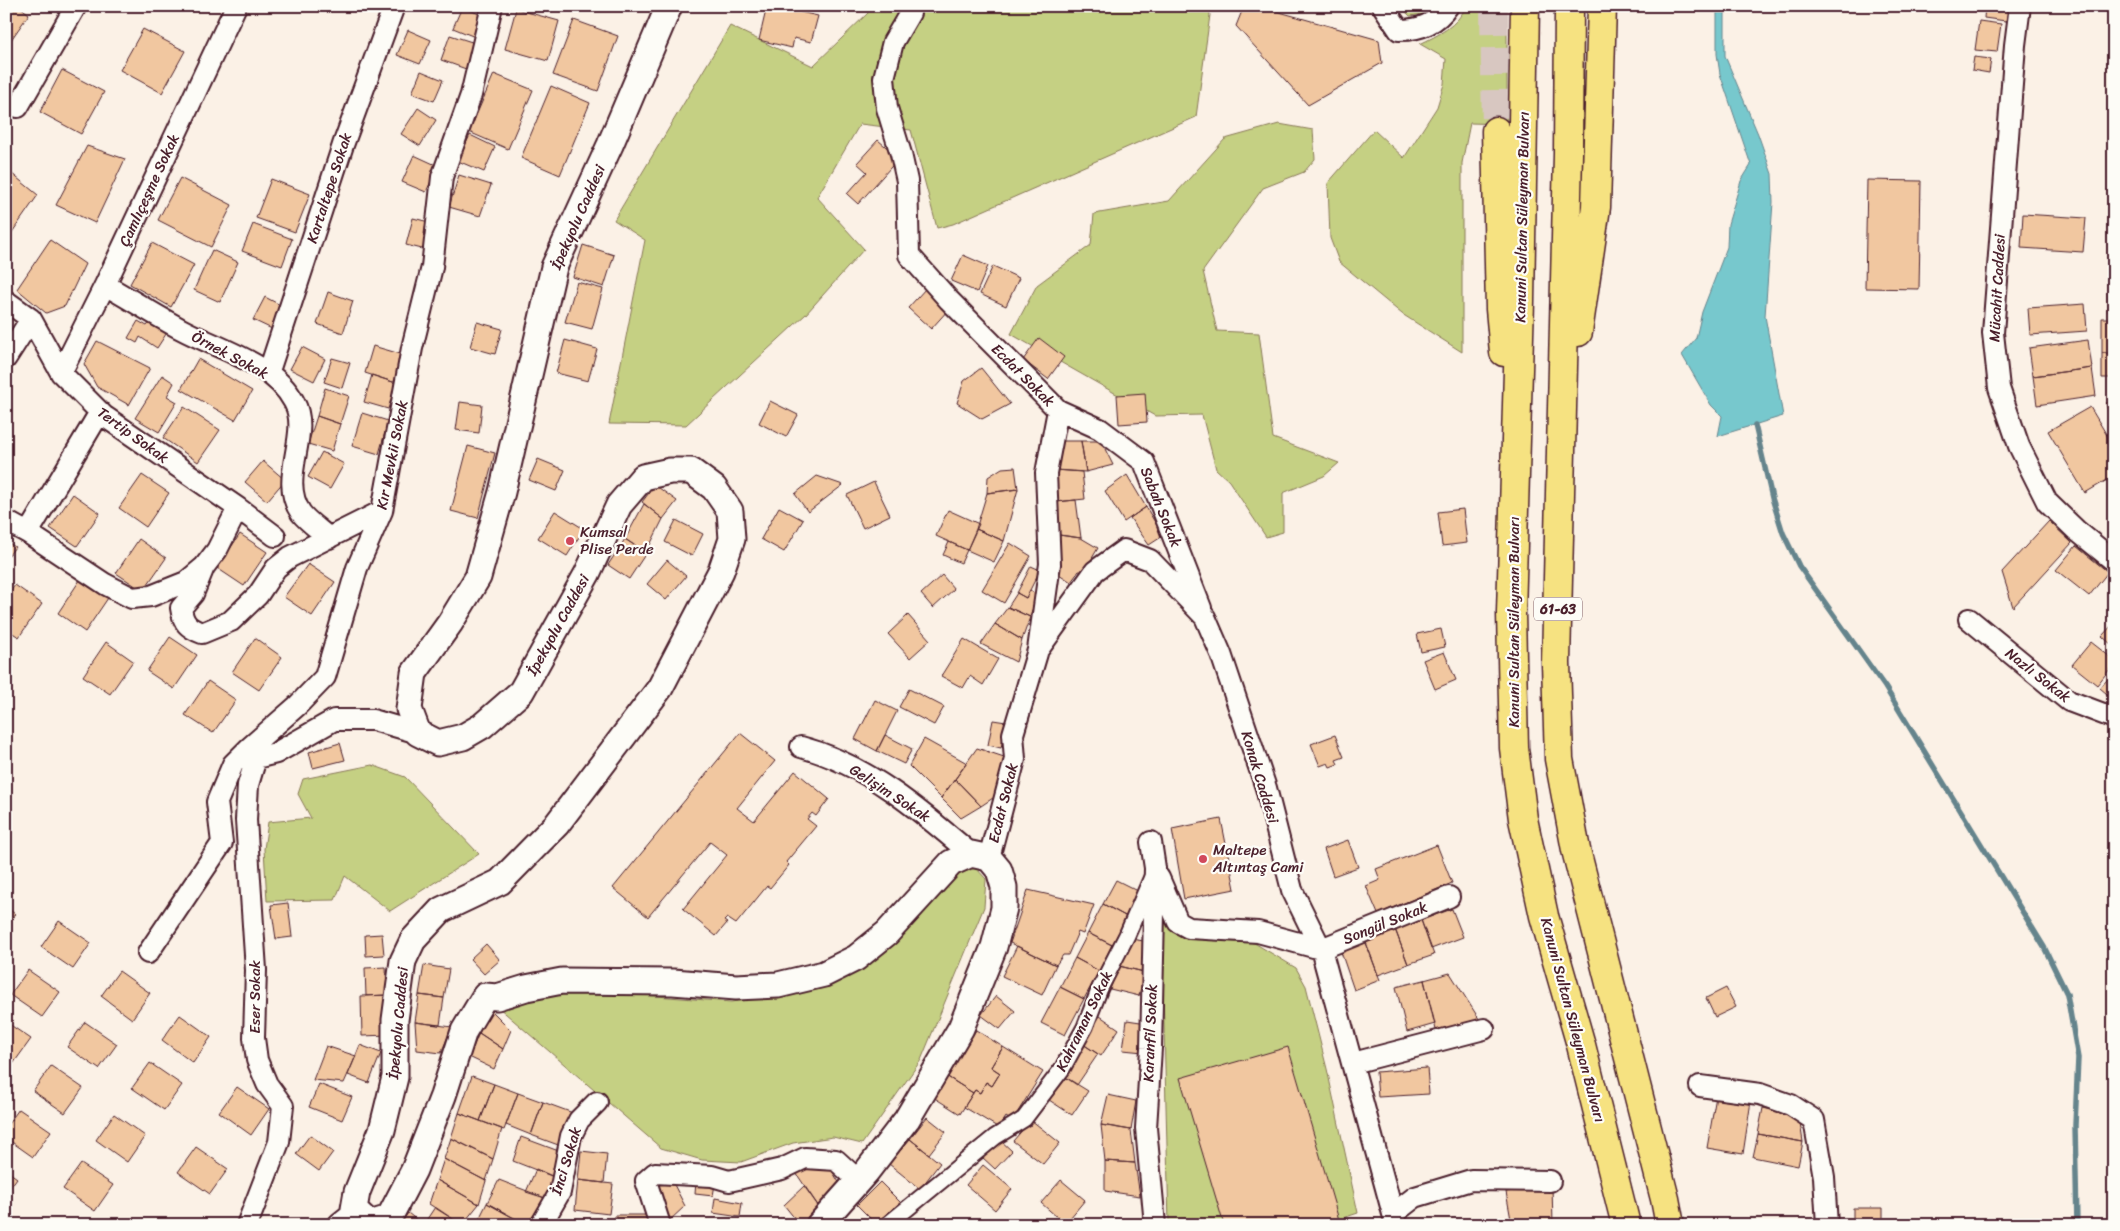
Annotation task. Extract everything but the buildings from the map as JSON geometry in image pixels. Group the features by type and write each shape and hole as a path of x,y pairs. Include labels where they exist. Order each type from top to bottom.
{"main road":[{"name":"Kanuni Sultan Süleyman Bulvarı","path":"1525,6 1516,469 1511,613 1514,748 1523,819 1544,916 1581,1045 1626,1225"},
{"name":"61-63","path":"1569,6 1568,154 1556,663 1559,759 1576,850 1667,1212 1676,1225"},
{"name":"61-63","path":"1561,442 1596,207 1602,6"},
{"name":"61-63","path":"1496,131 1500,309 1516,469"},
{"name":"61-63","path":"1613,1170 1617,1225"}],"street":[{"path":"18,107 76,6"},
{"name":"Çamlıçeşme Sokak","path":"61,373 236,6"},
{"name":"Kartaltepe Sokak","path":"269,371 343,145 394,6"},
{"name":"Kır Mevkii Sokak","path":"148,953 222,843 217,802 234,764 253,753 325,677 357,568 382,511 412,348 432,267 442,177 470,95 492,6"},
{"name":"İpekyolu Caddesi","path":"370,1224 354,1208 357,1192 382,1130 395,1077 395,1020 403,961 413,940 441,910 500,882 557,824 660,688 722,571 732,539 730,511 714,488 691,471 670,471 643,478 619,505 587,574 521,692 482,726 463,737 438,743 418,733 409,708 414,673 450,623 478,577 504,483 554,267 610,145 669,6"},
{"path":"1383,6 1399,30 1417,30 1441,17 1448,6"},
{"name":"Mücahit Caddesi","path":"2020,6 2013,65 1993,333 1999,388 2019,446 2048,502 2076,530 2114,561"},
{"name":"Ecdat Sokak","path":"910,13 894,42 884,78 887,108 907,181 910,256 949,300 1058,410 1046,473 1050,564 1038,650 1013,734 1015,758 980,856"},
{"name":"Örnek Sokak","path":"105,284 181,329 269,371 294,400 300,414 292,480 294,500 302,514 329,538"},
{"name":"Tertip Sokak","path":"6,301 31,318 61,373 100,412 275,536"},
{"path":"6,358 31,318"},
{"name":"Sabah Sokak","path":"1058,410 1100,429 1144,462 1205,617"},
{"path":"28,533 100,412"},
{"path":"6,521 28,533 105,584 132,598 151,596 186,582 204,567 217,550 238,508"},
{"path":"204,567 192,594 181,608 182,619 190,628 202,633 231,621 258,595 276,568 290,557 382,511"},
{"name":"Konak Caddesi","path":"1038,650 1095,571 1124,550 1150,560 1205,617 1221,654 1266,788 1292,890 1321,949 1394,1220"},
{"name":"Nazlı Sokak","path":"1969,619 2069,701 2114,718"},
{"path":"253,753 276,753 334,720 373,720 418,733"},
{"name":"Gelişim Sokak","path":"801,747 823,753 867,775 931,819 980,856"},
{"name":"Eser Sokak","path":"247,1225 279,1142 283,1106 264,1076 257,1060 254,1038 256,970 246,820 248,784 253,753"},
{"name":"Karanfil Sokak","path":"1152,842 1156,868 1151,1048 1146,1128 1155,1225"},
{"path":"341,1225 351,1216 370,1224 389,1218 414,1170 443,1096 464,1031 485,996 497,997 526,988 562,981 673,982 736,987 778,984 824,974 856,958 887,933 951,863 980,856 999,870 1004,887 1004,908 994,947 961,1028 906,1120 828,1222"},
{"path":"1156,868 1178,922 1189,928 1258,932 1321,949"},
{"name":"Kahraman Sokak","path":"887,1225 995,1138 1024,1119 1062,1069 1085,1027 1100,988 1127,935 1156,868"},
{"name":"Songül Sokak","path":"1321,949 1448,897"},
{"path":"1353,1063 1484,1029"},
{"path":"1700,1086 1760,1094 1791,1105 1814,1120 1824,1177 1828,1225"},
{"name":"İnci Sokak","path":"541,1225 560,1192 571,1136 579,1120 597,1102"},
{"path":"660,1225 646,1181 655,1172 712,1176 729,1181 782,1169 805,1158 836,1160 858,1181"},
{"path":"1394,1220 1415,1198 1471,1180 1550,1181"}],"green space":[{"path":"868,6 1209,6 1210,15 1196,117 953,224 937,228 911,130 860,124 817,197 864,249 806,314 686,425 609,424 645,240 614,220 730,26 813,66 868,13"},
{"path":"1400,6 1432,6 1424,14 1410,16"},
{"path":"1466,6 1507,6 1507,124 1470,123 1462,163 1462,352 1402,314 1339,262 1330,238 1328,183 1374,130 1404,158 1437,107 1444,84 1446,59 1420,44 1453,24"},
{"path":"1279,124 1313,130 1315,159 1304,172 1263,188 1203,271 1217,331 1259,333 1273,438 1339,463 1324,476 1283,493 1283,532 1266,537 1229,481 1216,469 1202,415 1155,416 1011,334 1037,285 1091,245 1094,214 1169,201 1225,139"},
{"path":"372,765 405,777 479,854 390,911 345,876 335,900 267,901 264,849 268,822 311,818 298,794 303,779"},
{"path":"976,868 986,879 984,907 921,1060 862,1144 833,1137 793,1143 741,1162 702,1160 661,1148 498,1007 531,993 594,991 731,1002 813,990 865,964 918,920 956,869"},
{"path":"1161,908 1256,944 1296,968 1306,986 1327,1069 1358,1213 1322,1225 1169,1225"}],"water":[{"path":"1717,6 1725,6 1725,56 1758,134 1772,174 1773,202 1765,316 1783,416 1718,436 1722,416 1711,405 1682,355 1696,338 1702,312 1727,247 1728,224 1741,181 1751,165 1720,74 1717,54"}],"waterway":[{"path":"1755,425 1772,498 1783,533 1799,566 1885,687 2044,947 2067,994 2078,1058 2075,1125 2077,1225"}],"tunnel":[{"path":"1494,6 1496,131"}],"place":[{"name":"Kumsal Plise Perde","path":"570,541"},
{"name":"Maltepe Altıntaş Cami","path":"1203,859"}]}
